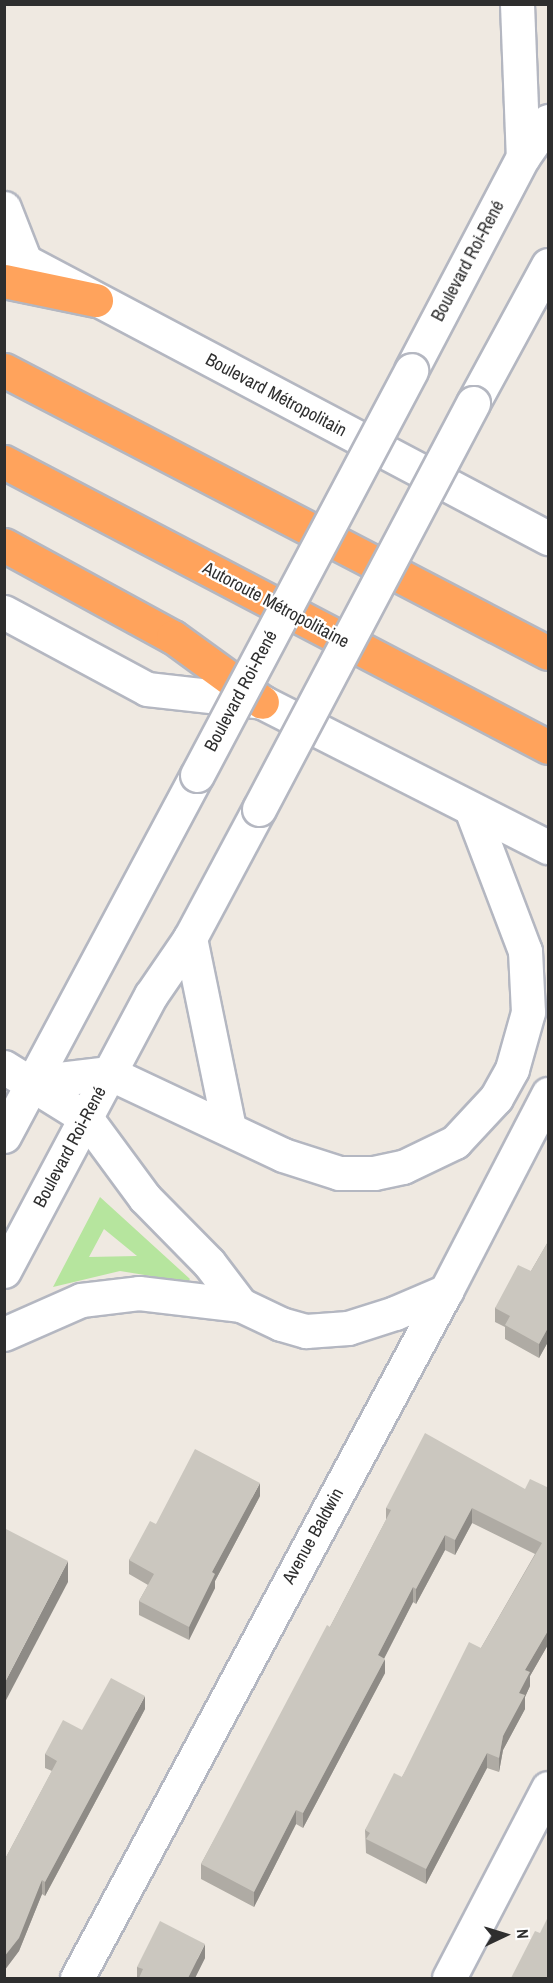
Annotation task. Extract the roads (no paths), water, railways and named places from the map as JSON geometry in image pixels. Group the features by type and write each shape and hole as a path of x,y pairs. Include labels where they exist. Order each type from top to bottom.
{"highway":[{"path":"11,264 96,300"},
{"path":"4,370 549,653"},
{"name":"Autoroute Métropolitaine","path":"4,462 549,747"},
{"path":"4,545 173,637 262,702"}],"street":[{"path":"518,4 523,158"},
{"name":"Boulevard Roi-René","path":"4,1136 523,158 549,121"},
{"path":"4,208 11,264"},
{"name":"Boulevard Roi-René","path":"4,1271 151,995 190,938 473,403 549,265"},
{"name":"Boulevard Métropolitain","path":"96,300 549,538"},
{"path":"4,612 147,689 262,702 549,847"},
{"path":"34,1082 109,1073 171,1105 230,1128 315,1167 374,1173 403,1167 447,1146 479,1120 496,1098 522,1040 528,1012 529,980 516,921 471,809"},
{"path":"190,938 230,1128"},
{"path":"4,1067 34,1082 86,1119 145,1198 209,1263 241,1305"},
{"name":"Avenue Baldwin","path":"77,1978 446,1291 549,1094"},
{"path":"4,1334 81,1300 108,1295 139,1293 241,1305 281,1324 306,1330 329,1331 368,1323 446,1291"},
{"path":"449,1978 549,1788"}]}
